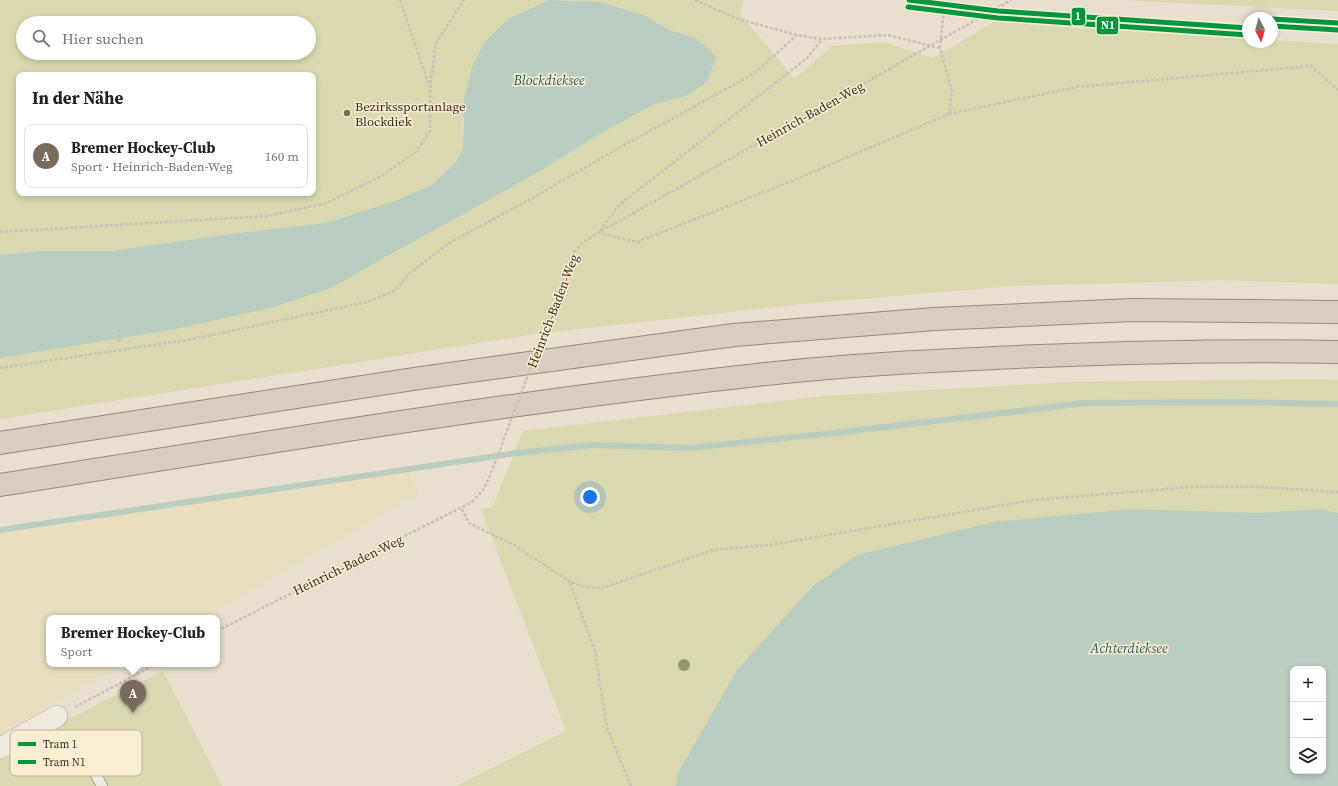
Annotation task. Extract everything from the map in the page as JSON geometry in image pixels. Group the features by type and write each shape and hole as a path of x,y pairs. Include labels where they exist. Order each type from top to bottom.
{"highway":[{"path":"0,443 420,378 734,335 934,319 1132,310 1338,312"},
{"path":"0,485 599,393 761,374 952,360 1140,352 1338,352"}],"street":[{"path":"32,730 57,716"}],"lane":[{"path":"97,776 102,786"}],"path":[{"path":"400,0 430,88"},
{"path":"0,232 268,216 326,203 380,177 416,152 430,131 430,88 436,44 464,0"},
{"path":"695,0 738,20 822,39 887,35 940,48"},
{"path":"945,0 940,48 952,92 949,114"},
{"name":"Heinrich-Baden-Weg","path":"220,630 462,509 472,502 483,490 490,476 574,252 581,244 1011,0"},
{"path":"0,368 193,339 367,302 394,291 410,273 449,243 531,199 617,149 755,73 797,34"},
{"path":"822,39 807,58 618,206 598,233 637,242 794,180 949,114 1077,87 1311,66 1338,90"},
{"path":"118,329 120,343"},
{"path":"462,509 469,523 514,544 570,582 587,588 602,588 713,550 770,545 1034,500 1191,487 1259,487 1338,492"},
{"path":"570,582 596,651 607,728 631,786"},
{"path":"57,716 150,667"}],"shaded area":[{"path":"406,468 419,493 208,615 46,615 46,667 117,667 0,734 0,533"}],"green space":[{"path":"0,0 550,0 509,18 462,121 463,148 456,162 433,184 398,200 325,223 238,233 110,251 41,251 0,255"},
{"path":"561,0 744,0 740,14 795,79 832,46 884,42 933,58 999,19 1063,27 1242,39 1242,48 1278,48 1278,40 1338,44 1338,284 1224,280 1012,286 802,304 535,334 0,419 0,358 171,330 383,260 480,203 545,168 601,133 655,104 686,96 696,38 669,30 644,15 600,2"},
{"path":"1127,0 1338,0 1338,11 1142,1"},
{"path":"1338,380 1338,786 456,786 566,731 481,509 493,507 523,431 824,396 1072,382"},
{"path":"163,671 222,786 0,786 0,754 10,749 10,776 142,776 142,730 47,730"}],"water":[{"name":"Blockdieksee","path":"550,0 600,2 644,15 669,30 696,38 716,56 707,82 686,96 655,104 601,133 545,168 331,288 274,307 171,330 0,358 0,255 41,251 110,251 238,233 325,223 398,200 433,184 456,162 463,148 464,98 472,67 484,43 509,18"},
{"name":"Achterdieksee","path":"1131,509 1258,513 1319,509 1338,513 1338,786 676,786 678,773 737,670 813,586 857,555 994,522"}],"waterway":[{"path":"0,530 517,453 593,445 690,448 835,433 1086,403 1238,402 1338,404"}],"tram line":[{"name":"1","path":"909,0 998,11 1242,28"},
{"name":"N1","path":"908,7 998,18 1242,35"},
{"name":"1","path":"1278,19 1338,23"},
{"name":"N1","path":"1278,26 1338,30"}],"place":[{"name":"Bezirkssportanlage Blockdiek","path":"347,113"},
{"name":"Bremer Hockey-Club","path":"133,713"}]}
